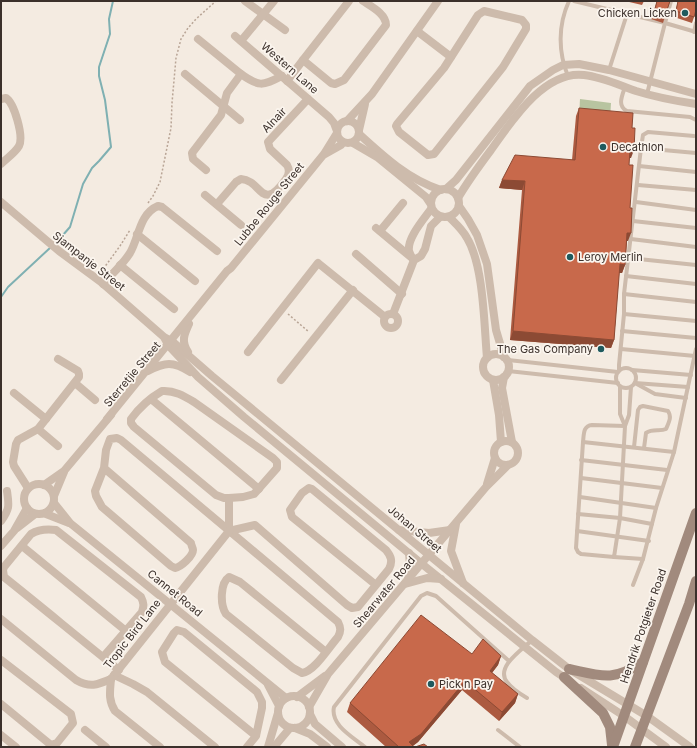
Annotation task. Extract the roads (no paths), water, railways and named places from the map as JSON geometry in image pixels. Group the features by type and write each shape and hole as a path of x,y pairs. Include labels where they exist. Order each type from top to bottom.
{"main road":[{"name":"Hendrik Potgieter Road","path":"613,747 696,513"},
{"path":"635,747 689,604 696,581"},
{"path":"566,673 610,676 620,675 630,671 643,662"},
{"path":"566,673 603,713 610,727 613,747"}],"street":[{"path":"245,1 286,30"},
{"path":"264,14 274,1"},
{"path":"198,39 251,81 267,84 284,78 303,60 349,1"},
{"path":"303,60 331,83 335,84 344,80 386,25 383,15 363,1"},
{"path":"346,122 366,102 438,1"},
{"path":"484,11 522,20 526,25 523,35 504,67 434,154 428,155 399,132 396,126 451,57 478,15 484,11"},
{"name":"Western Lane","path":"264,14 238,38 329,117 337,132"},
{"path":"417,31 451,57"},
{"path":"414,260 409,251 412,239 431,206 434,194 456,180 530,86 553,70 564,65 579,64 610,70 696,94"},
{"path":"184,74 240,120"},
{"path":"206,170 192,159 192,155 221,114 225,97 241,74"},
{"path":"248,352 318,263 389,316 402,294 414,260 421,256 425,249 431,226 444,217 455,213 458,202 490,151 524,105 548,85 576,74 590,76 647,94 696,104"},
{"path":"1,98 6,98 10,102 17,120 21,138 19,147 1,164"},
{"name":"Alnair","path":"217,204 236,182 241,179 246,180 265,194 271,195 274,193 286,179 289,168 288,165 270,149 268,142 308,99"},
{"path":"353,143 359,132 366,102"},
{"name":"Western Lane","path":"329,117 346,122"},
{"path":"487,358 479,272 468,239 461,229 444,217 437,215 426,197 377,157 353,143 349,144 339,139 337,132 340,124 346,122 355,123 359,132 374,147 412,177 427,185 452,192 477,235 487,264 495,324 505,359 508,364 502,388 512,442 517,448 518,455 514,462 508,465 500,464 495,458 495,447 500,442 512,442"},
{"name":"Lubbe Rouge Street","path":"169,342 324,154 337,132"},
{"name":"Lubbe Rouge Street","path":"324,154 341,145 343,142"},
{"path":"205,195 241,225"},
{"name":"Sjampanje Street","path":"1,202 59,251 102,283 169,342"},
{"path":"403,203 378,230 414,260"},
{"path":"102,283 120,265 131,250 134,232 142,224 147,215 155,207 160,205 217,251"},
{"path":"134,232 195,281"},
{"path":"356,254 402,294"},
{"path":"120,265 174,309"},
{"name":"Lubbe Rouge Street","path":"169,342 189,323 229,274 231,268"},
{"path":"281,380 353,290"},
{"name":"Johan Street","path":"189,323 184,334 183,344 195,362"},
{"name":"Johan Street","path":"169,342 532,640 566,673 628,704 690,747"},
{"name":"Johan Street","path":"169,342 203,382"},
{"name":"Sterretjie Street","path":"107,418 111,416 148,371 169,342"},
{"name":"Sterretjie Street","path":"54,500 64,471 169,342"},
{"path":"500,442 499,415 493,380 484,373 483,365 487,358 493,355 497,354 505,359"},
{"path":"28,488 14,466 13,462 16,444 18,440 38,429 79,377 78,371 58,359"},
{"name":"Johan Street","path":"148,371 164,364 172,364 188,371 525,647 566,673 666,747"},
{"path":"493,380 497,380 506,374"},
{"path":"75,383 95,400"},
{"path":"162,391 182,395 273,458 277,462 277,468 254,494 229,498 216,495 134,427 131,418 151,399 162,391"},
{"path":"14,393 46,418"},
{"path":"151,399 259,489"},
{"path":"38,429 58,446"},
{"path":"104,468 191,543 193,550 192,553 182,565 175,568 171,566 98,502 95,491 104,468 110,439 114,438 120,440 338,622 341,632 326,652 311,670 302,673 293,668 226,614 222,605 224,583 229,577 240,582 326,652"},
{"name":"Shearwater Road","path":"486,487 495,458"},
{"name":"Shearwater Road","path":"309,711 328,674 486,487 508,465"},
{"name":"Sterretjie Street","path":"42,484 64,471"},
{"path":"20,474 42,484 50,488 54,500 50,510 46,514 35,514 27,508 24,494 28,488 35,484 42,484"},
{"path":"229,531 255,525 352,608 358,607 362,604 389,569 392,564 390,554 312,489 309,488 305,490 290,510 292,517 376,585"},
{"path":"1,521 8,512 9,508 7,491"},
{"path":"229,498 229,531"},
{"name":"Cannet Road","path":"54,500 70,523 286,698"},
{"path":"14,531 27,508"},
{"path":"1,546 14,531 35,514"},
{"name":"Cannet Road","path":"46,514 70,523"},
{"path":"456,523 451,551 464,584"},
{"path":"103,657 142,612 144,606 141,597 56,530 49,529 35,532 4,567 4,577 103,657 115,674 147,692 215,747"},
{"path":"398,530 425,533 450,530"},
{"name":"Tropic Bird Lane","path":"115,674 170,603 229,531"},
{"path":"22,546 126,631"},
{"path":"409,553 410,565 406,582 427,578 441,579"},
{"path":"1,619 76,680 83,684 95,685 115,674"},
{"path":"247,747 256,736 262,702 257,692 184,632 177,630 174,632 162,652 165,662 256,736"},
{"path":"1,660 71,714 72,722 57,743 51,745 1,704"},
{"path":"115,674 110,701 111,705 118,713 160,747"},
{"name":"Shearwater Road","path":"297,697 328,674"},
{"name":"Cannet Road","path":"265,681 279,709"},
{"path":"268,747 279,709 286,698 297,697 304,700 315,724 342,747"},
{"path":"279,709 281,722 310,734 327,747"},
{"path":"274,747 293,728 305,724 309,711"},
{"path":"85,730 106,747"},
{"path":"1,736 16,747"}],"lane":[{"path":"568,76 564,65 561,47 561,26 569,1"},
{"path":"574,1 665,23 695,32 696,24"},
{"path":"647,94 671,1"},
{"path":"610,70 627,14"},
{"path":"625,87 620,103 622,108 627,112 690,118 696,120"},
{"path":"625,426 620,414 619,385 616,378 619,372 624,314 624,294 638,185 642,135 646,132 694,136"},
{"path":"641,148 696,153"},
{"path":"639,166 696,172"},
{"path":"638,185 696,190"},
{"path":"636,202 696,210"},
{"path":"633,220 696,228"},
{"path":"631,239 696,247"},
{"path":"629,258 696,265"},
{"path":"626,276 696,284"},
{"path":"624,294 696,302"},
{"path":"624,314 696,321"},
{"path":"622,331 696,338"},
{"path":"621,349 695,356"},
{"path":"632,585 643,559 667,470 674,452 696,349"},
{"path":"505,359 619,372 627,368 632,370 691,375"},
{"path":"614,557 620,518 625,426 629,415 633,385 636,378 632,370"},
{"path":"506,374 619,385 626,388 633,385 688,388"},
{"path":"633,385 655,394 686,398"},
{"path":"634,447 638,410 640,407 643,406 668,411 670,418 666,429 652,430 646,433 644,448"},
{"path":"625,426 588,425 585,428 576,548 578,552 643,559"},
{"path":"583,442 674,452"},
{"path":"582,460 667,470"},
{"path":"581,478 662,488"},
{"path":"580,497 656,508"},
{"path":"578,514 620,518 652,524"},
{"path":"578,531 648,540"},
{"path":"365,747 338,724 333,714 334,707 421,596 430,594 436,596 509,661"},
{"path":"527,698 512,688 504,679 503,674 509,661 532,640"},
{"path":"498,730 520,747"}],"waterway":[{"path":"55,244 70,227 83,184 92,168 111,147 105,100 99,76 99,67 110,34 109,19 113,1"},
{"path":"1,297 8,287 51,247"}],"place":[{"name":"Chicken Licken","path":"685,13"},
{"name":"Decathlon","path":"603,147"},
{"name":"Leroy Merlin","path":"570,257"},
{"name":"The Gas Company","path":"601,349"},
{"name":"Pick n Pay","path":"431,684"}]}
